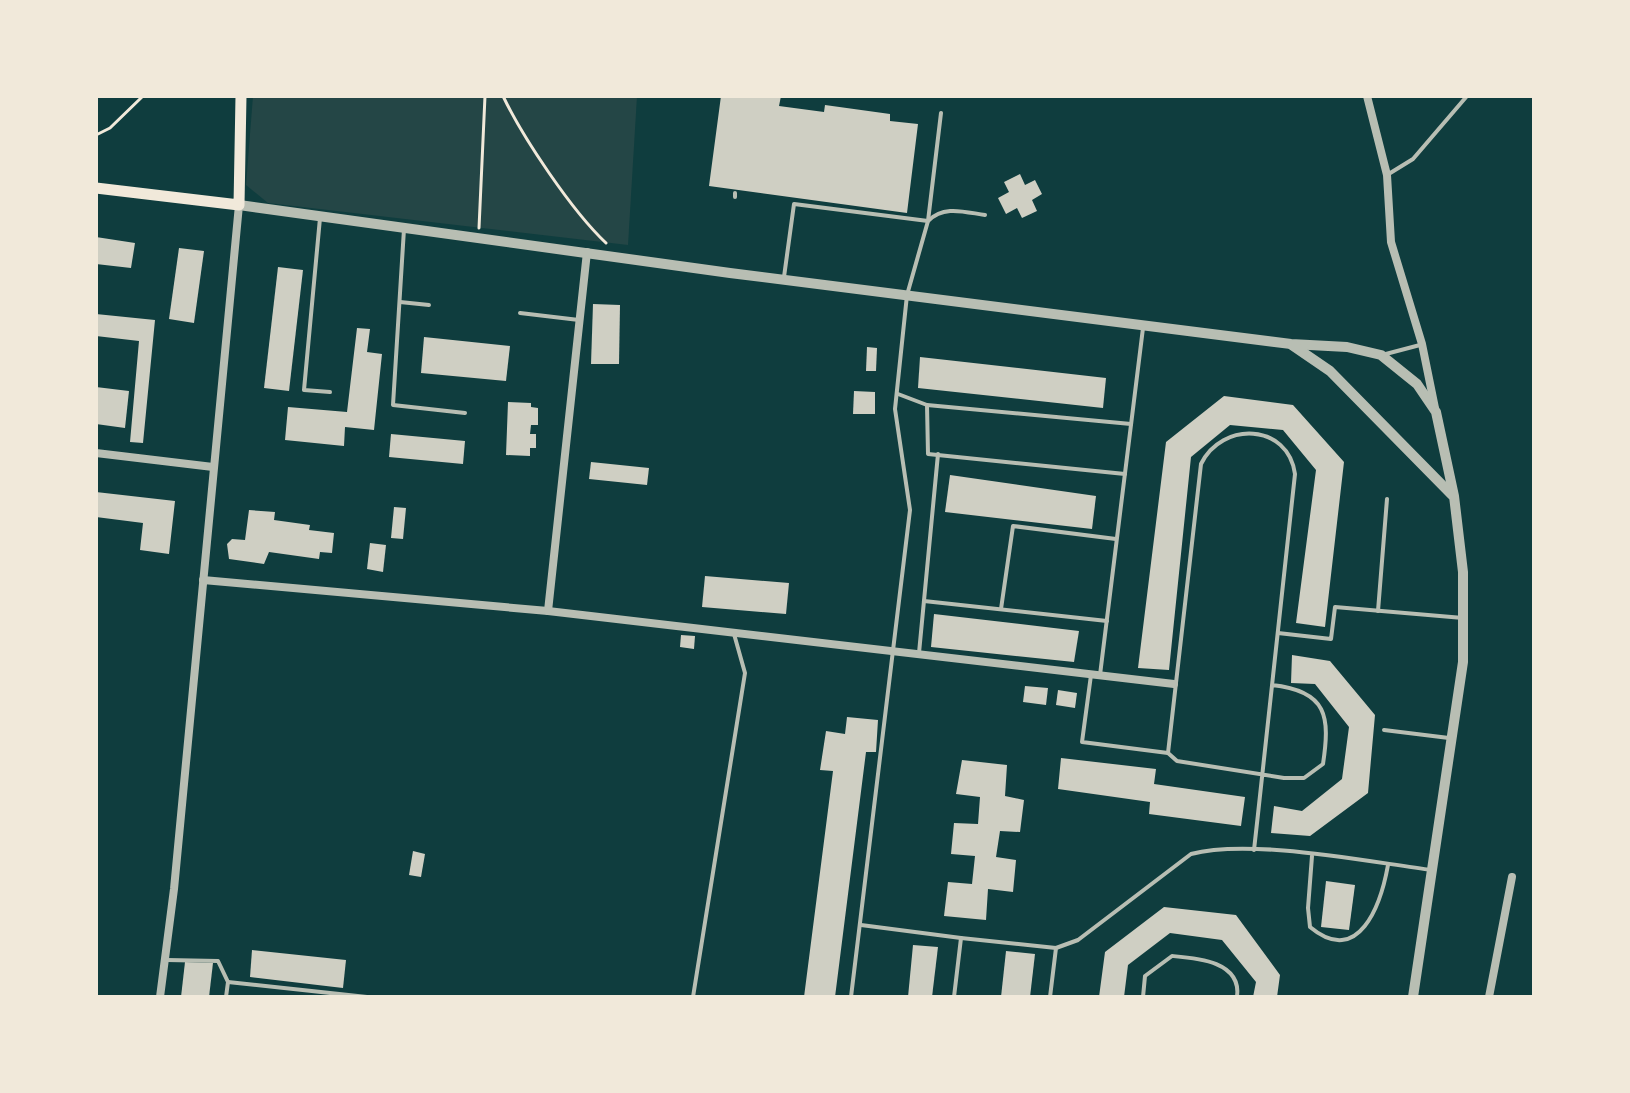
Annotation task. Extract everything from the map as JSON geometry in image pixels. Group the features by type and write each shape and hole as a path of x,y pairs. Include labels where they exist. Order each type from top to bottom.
{"main road":[{"path":"96,188 239,205 241,96"}],"street":[{"path":"1367,96 1387,175 1391,242 1422,344 1454,496 1465,618 1463,662 1413,997"},
{"path":"160,997 239,205 907,295 1291,344 1347,347 1381,355 1417,384 1436,412"},
{"path":"548,611 587,252"},
{"path":"1291,344 1330,371 1454,496"},
{"path":"96,453 213,467"},
{"path":"203,580 548,611 1174,684"},
{"path":"1489,997 1512,877"}],"lane":[{"path":"1387,175 1413,159 1467,96"},
{"path":"851,997 910,510 895,409 907,295 928,221 941,113"},
{"path":"783,279 794,204 928,221"},
{"path":"928,221 937,212 947,210 985,215"},
{"path":"320,216 304,390 330,392"},
{"path":"404,228 393,405 465,413"},
{"path":"399,302 429,305"},
{"path":"520,313 579,320"},
{"path":"1143,325 1107,621 1082,742 1168,753 1177,761 1263,772 1284,778 1304,778 1323,764 1328,731 1326,714 1312,699 1287,686 1272,685"},
{"path":"1381,355 1422,344"},
{"path":"898,394 927,405 1131,424"},
{"path":"927,405 928,454 1125,474"},
{"path":"1168,753 1201,464 1208,450 1224,437 1266,436 1293,457 1295,474 1254,850"},
{"path":"919,653 938,454"},
{"path":"1378,611 1387,499"},
{"path":"1001,609 1013,526 1116,539"},
{"path":"924,601 1107,621"},
{"path":"1278,633 1331,639 1335,607 1465,618"},
{"path":"693,997 745,673 733,632"},
{"path":"1384,730 1452,738"},
{"path":"861,925 1056,948 1078,940 1191,854 1208,849 1254,850 1433,870"},
{"path":"1312,856 1308,908 1310,927 1322,938 1344,940 1360,933 1375,913 1388,865"},
{"path":"954,997 961,938"},
{"path":"1050,997 1056,948"},
{"path":"1143,997 1145,976 1172,956 1212,960 1228,973 1238,990 1237,997"},
{"path":"165,960 218,961 228,982 226,997"},
{"path":"228,982 367,997"}],"path":[{"path":"96,135 110,128 143,96"},
{"path":"478,239 485,96"},
{"path":"503,96 515,122 589,227 609,246 610,255"}],"shaded area":[{"path":"253,96 637,96 628,245 268,203 246,185"}],"building":[{"path":"721,96 781,96 779,106 824,112 825,105 890,114 890,121 918,124 907,213 709,186"},
{"path":"1020,174 1025,185 1035,180 1042,194 1032,200 1037,211 1022,218 1017,208 1006,214 998,198 1009,192 1004,182"},
{"path":"96,237 135,243 131,268 96,264"},
{"path":"179,248 204,251 194,323 169,319"},
{"path":"278,267 303,270 289,391 264,388"},
{"path":"593,304 620,305 619,364 591,364"},
{"path":"96,314 155,320 143,443 130,442 139,341 96,336"},
{"path":"357,328 370,329 367,352 382,354 374,430 345,427 344,446 285,440 288,407 347,412"},
{"path":"424,337 510,346 506,381 421,373"},
{"path":"867,347 877,348 876,371 866,371"},
{"path":"920,357 1106,378 1103,408 918,388"},
{"path":"96,387 129,391 125,428 96,424"},
{"path":"854,391 875,392 875,414 853,414"},
{"path":"1224,396 1293,405 1344,462 1325,627 1296,623 1316,470 1283,430 1230,425 1191,457 1169,670 1138,668 1166,442"},
{"path":"508,402 531,403 531,407 538,408 538,425 531,425 530,434 536,434 536,448 530,448 530,456 506,455"},
{"path":"391,434 465,441 463,464 389,457"},
{"path":"591,462 649,468 647,485 589,479"},
{"path":"950,475 1096,496 1092,529 945,512"},
{"path":"96,492 175,501 169,554 140,550 143,523 96,517"},
{"path":"394,507 406,508 403,539 391,538"},
{"path":"249,510 275,512 274,520 310,525 309,530 334,533 332,553 320,552 319,559 269,552 264,564 229,559 227,544 232,539 245,540"},
{"path":"370,543 386,545 383,572 367,569"},
{"path":"705,576 789,583 786,614 702,607"},
{"path":"934,614 1079,631 1074,662 931,647"},
{"path":"681,635 695,636 694,649 680,647"},
{"path":"1292,655 1330,661 1375,715 1368,793 1310,836 1271,833 1274,806 1302,811 1342,779 1349,727 1315,684 1291,683"},
{"path":"1025,686 1048,688 1046,705 1023,702"},
{"path":"1058,690 1077,693 1075,708 1056,705"},
{"path":"847,717 878,720 876,752 866,752 835,997 804,997 833,771 820,770 826,731 845,734"},
{"path":"1061,758 1156,769 1154,784 1245,797 1241,826 1149,814 1150,802 1058,789"},
{"path":"962,760 1007,765 1005,796 1024,800 1020,832 1000,831 996,857 1016,860 1013,892 988,889 986,920 944,916 948,882 972,884 975,856 951,854 954,823 978,824 980,797 956,794"},
{"path":"413,851 425,854 421,877 409,875"},
{"path":"1326,881 1355,885 1349,930 1321,927"},
{"path":"1164,907 1236,915 1280,975 1277,997 1253,997 1256,982 1222,940 1170,933 1128,965 1124,997 1099,997 1105,952"},
{"path":"913,945 938,947 932,997 908,997"},
{"path":"252,950 346,960 343,988 250,977"},
{"path":"1006,951 1035,954 1030,997 1001,997"},
{"path":"185,962 213,963 209,997 181,997"}]}
